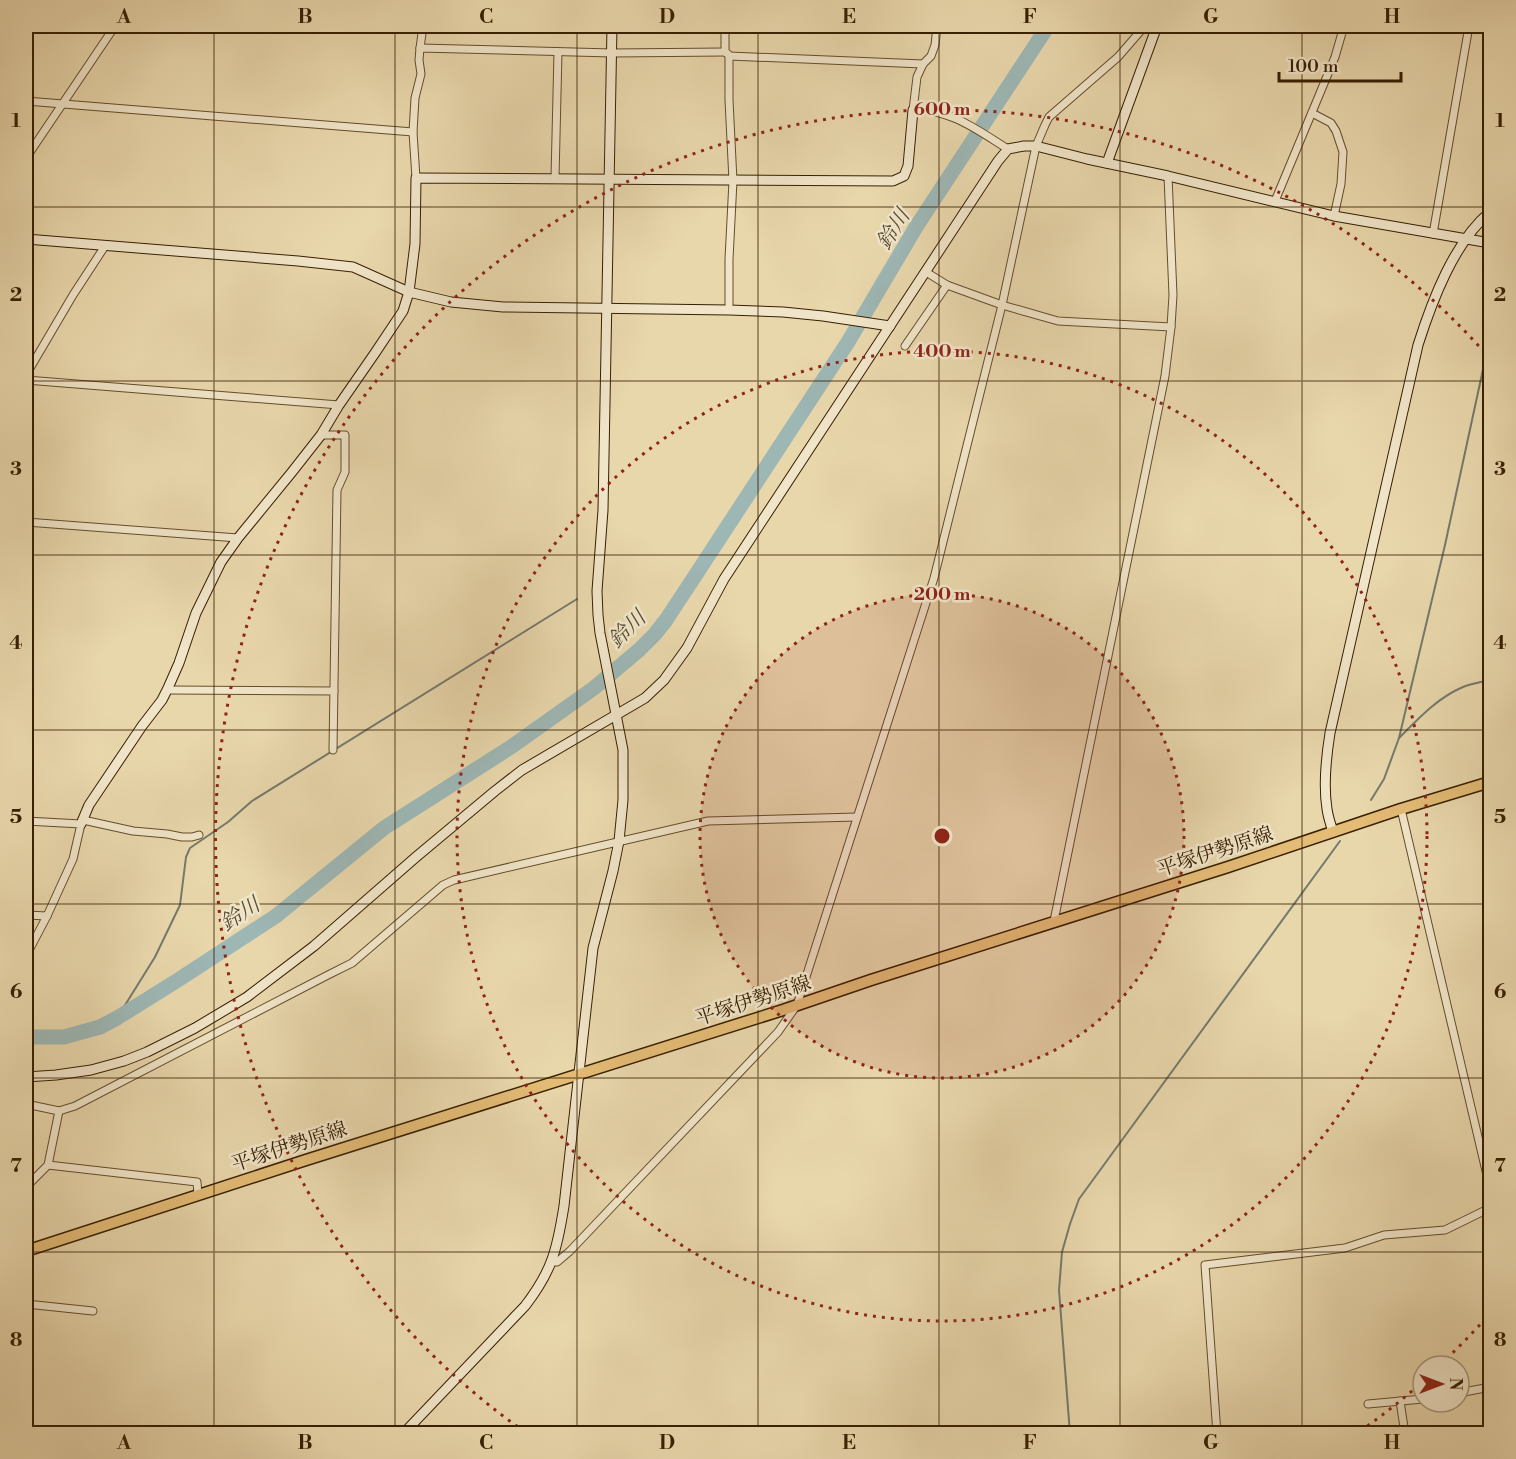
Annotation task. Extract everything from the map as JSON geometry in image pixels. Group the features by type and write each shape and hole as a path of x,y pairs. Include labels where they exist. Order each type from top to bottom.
{"main road":[{"name":"平塚伊勢原線","path":"26,1251 1491,782"}],"street":[{"path":"26,158 114,26"},
{"path":"26,956 73,859 82,822 90,805 162,700 179,663 196,613 220,562 321,435 403,311 409,292 415,244 416,178 413,132 415,99 421,74 419,60 423,26"},
{"path":"404,1434 525,1306 538,1289 552,1262 560,1236 593,948 619,841 622,750 601,637 597,591 603,510 612,26"},
{"path":"725,26 733,181 729,310"},
{"path":"416,178 893,181 904,176 908,166 917,77 923,64 931,56 937,26"},
{"path":"1275,201 1335,57 1344,26"},
{"path":"1433,234 1467,26"},
{"path":"552,1262 557,1262 570,1251 778,1032 797,1005 934,578 1002,305 1036,146 1049,117 1118,57 1144,27 1157,27 1107,163"},
{"path":"420,48 727,54 923,64"},
{"path":"555,178 558,52"},
{"path":"26,101 413,132"},
{"path":"913,110 936,111 955,117 1008,149"},
{"path":"1312,113 1331,123 1343,152 1341,184 1334,216"},
{"path":"26,1077 56,1076 124,1061 195,1028 238,1003 314,946 416,857 522,770 645,698 664,680 677,662 724,579 887,326 1008,149 1036,146 1334,216 1491,243"},
{"path":"1054,921 1165,376 1173,295 1168,176"},
{"path":"1333,832 1327,808 1325,780 1330,733 1418,345 1438,290 1453,261 1467,240 1489,215 1491,206"},
{"path":"26,239 353,267 409,292 451,302 503,307 783,312 887,326"},
{"path":"26,375 105,246"},
{"path":"926,272 947,285 1002,305 1058,321 1171,327"},
{"path":"905,346 947,285"},
{"path":"26,380 339,405"},
{"path":"321,435 345,435 345,472 336,490 333,750"},
{"path":"26,522 238,538"},
{"path":"167,690 334,691"},
{"path":"1401,809 1491,1188"},
{"path":"26,1104 58,1111 75,1106 352,963 443,885 454,880 708,821 857,817"},
{"path":"26,820 82,822 183,837 199,836"},
{"path":"26,915 47,916"},
{"path":"26,1187 48,1165 58,1111"},
{"path":"48,1165 197,1182 198,1195"},
{"path":"1217,1434 1205,1265 1345,1248 1384,1235 1445,1230 1491,1208"},
{"path":"26,1304 93,1311"},
{"path":"1471,1391 1491,1387"},
{"path":"1368,1404 1411,1400"},
{"path":"1400,1401 1405,1434"}],"waterway":[{"name":"鈴川","path":"26,1037 64,1037 100,1027 178,980 276,916 384,828 511,747 594,688 639,650 666,620 693,579 848,342 916,227 1048,26"},
{"path":"1371,800 1384,779 1399,738 1445,545 1490,337"},
{"path":"117,1018 155,957 180,905 186,857 190,848 228,822 252,801 577,599"},
{"path":"1399,738 1445,697 1463,687 1490,680"},
{"path":"1070,1434 1059,1290 1062,1252 1079,1199 1340,841"}]}
